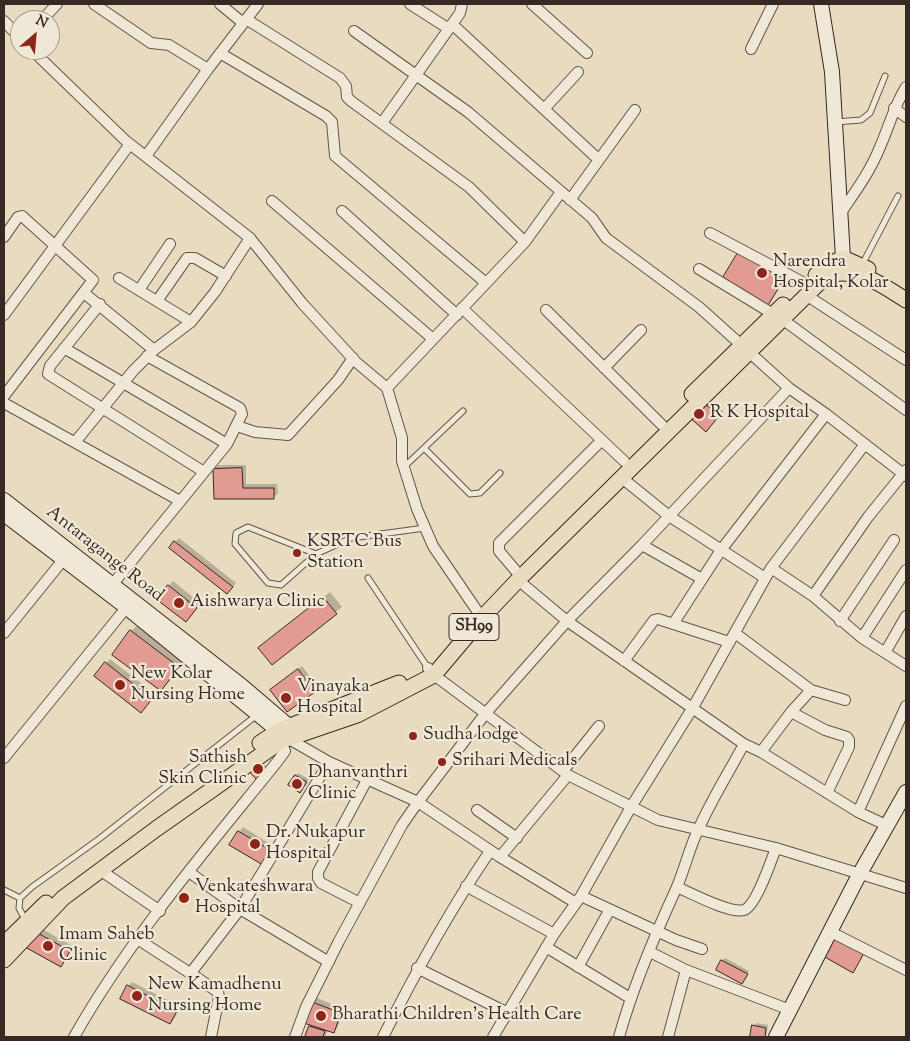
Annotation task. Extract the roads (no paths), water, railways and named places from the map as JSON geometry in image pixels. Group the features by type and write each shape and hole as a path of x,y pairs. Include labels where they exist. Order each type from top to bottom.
{"main road":[{"path":"842,258 906,289"},
{"name":"SH99","path":"517,575 622,478 806,289 827,265 842,258"},
{"name":"SH99","path":"806,289 827,275 851,272 872,280 906,300"},
{"name":"SH99","path":"4,942 83,871 290,737 399,684 431,671 479,615 624,461 746,349"},
{"name":"SH99","path":"4,960 64,898 100,870 290,737"}],"street":[{"path":"94,4 150,42 169,45 208,69"},
{"path":"220,4 244,21 340,78 346,86 347,97 469,187 526,242"},
{"path":"146,156 208,69 258,4"},
{"path":"410,4 451,26 545,108 598,159"},
{"path":"382,123 418,75 461,8 468,4"},
{"path":"532,4 587,53"},
{"path":"751,49 772,4"},
{"path":"821,4 832,72 842,258"},
{"path":"354,31 468,112 592,218 606,238 699,307 790,388 905,473 813,596"},
{"path":"220,53 326,116 332,122 335,156 486,283"},
{"path":"42,60 130,144 250,238 302,303 353,358 387,388 402,438 404,467 432,546 479,615"},
{"path":"545,108 578,72"},
{"path":"840,214 868,175 894,108 906,87"},
{"path":"894,108 906,117"},
{"path":"570,200 635,110"},
{"path":"4,315 130,144"},
{"path":"387,388 526,242 561,192"},
{"path":"272,201 433,339"},
{"path":"342,211 460,311 624,461"},
{"path":"4,237 18,217 22,216 93,280 4,396"},
{"path":"710,233 806,289 906,360"},
{"path":"76,441 101,408 151,353 191,322 226,276 250,238"},
{"path":"139,290 170,244"},
{"path":"157,301 188,258 195,258 226,276"},
{"path":"699,269 778,317 906,410"},
{"path":"120,278 191,322"},
{"path":"84,293 100,304 151,353 240,408 242,414 227,444 112,585"},
{"path":"100,304 50,366 48,374 204,472"},
{"path":"546,310 662,425"},
{"path":"604,368 641,330"},
{"path":"64,348 122,384 227,444"},
{"path":"237,426 256,432 288,435 338,380 353,358"},
{"path":"295,1037 306,1006 402,825 485,714 567,621 642,545 790,388"},
{"path":"4,402 180,501"},
{"path":"673,624 721,550 826,414"},
{"path":"602,440 499,543 499,550 517,575 567,621 692,709 744,744 761,752 826,793 858,812 888,826"},
{"path":"493,1037 506,1012 554,934 578,900 631,807 692,709 771,568 864,444"},
{"path":"622,478 669,516 765,578"},
{"name":"Antaragange Road","path":"4,500 112,585 129,604 258,715 290,737"},
{"name":"Antaragange Road","path":"4,514 63,560 129,604 242,686 290,737"},
{"path":"840,621 894,540"},
{"path":"642,545 702,579"},
{"path":"5,629 63,560"},
{"path":"771,568 813,596 862,638 886,651 906,666"},
{"path":"862,638 906,570"},
{"path":"4,758 129,604"},
{"path":"886,651 906,616"},
{"path":"624,661 654,620 658,619 732,637 811,690 845,700"},
{"path":"431,671 485,714 566,773 658,820 776,848 906,888"},
{"path":"761,752 791,712 811,690"},
{"path":"858,812 906,706"},
{"path":"791,712 849,740 849,747 826,793"},
{"path":"500,857 517,838 599,726"},
{"path":"74,1037 106,983 189,872 278,762 285,751 290,737 330,762 418,802 490,851 578,900 702,949"},
{"path":"618,1037 630,998 650,952 656,930 677,887 698,829 744,744"},
{"path":"193,976 193,970 240,909 330,762"},
{"path":"360,903 321,883 318,878 318,872 368,778"},
{"path":"776,1037 829,931 906,792"},
{"path":"477,810 517,838"},
{"path":"677,887 730,909 743,910 749,906 756,896 776,848"},
{"path":"383,1037 417,968 466,886 490,851"},
{"path":"100,870 160,911"},
{"path":"189,872 240,909 329,962"},
{"path":"466,886 554,934"},
{"path":"578,967 609,911"},
{"path":"829,931 906,970"},
{"path":"139,940 218,992 219,997 211,1037"},
{"path":"546,947 630,998"},
{"path":"650,952 686,970 790,1010"},
{"path":"417,968 506,1012"},
{"path":"668,1037 686,970"}],"lane":[{"path":"835,122 861,120 870,113 885,76"},
{"path":"861,266 898,196"},
{"path":"404,467 463,411"},
{"path":"424,448 470,494 480,493 500,473"},
{"path":"316,554 248,527 236,534 235,544 268,583 280,585 316,554 351,538 425,528"},
{"path":"368,578 431,671"},
{"path":"26,921 19,908 20,898 32,887 99,839 258,715"},
{"path":"4,890 20,898"}],"place":[{"name":"Narendra Hospital, Kolar","path":"762,273"},
{"name":"R K Hospital","path":"699,414"},
{"name":"KSRTC Bus Station","path":"297,553"},
{"name":"Aishwarya Clinic","path":"179,603"},
{"name":"New Kolar Nursing Home","path":"120,685"},
{"name":"Vinayaka Hospital","path":"286,698"},
{"name":"Sudha lodge","path":"413,736"},
{"name":"Srihari Medicals","path":"442,762"},
{"name":"Sathish Skin Clinic","path":"258,769"},
{"name":"Dhanvanthri Clinic","path":"297,784"},
{"name":"Dr. Nukapur Hospital","path":"255,844"},
{"name":"Venkateshwara Hospital","path":"184,898"},
{"name":"Imam Saheb Clinic","path":"48,946"},
{"name":"New Kamadhenu Nursing Home","path":"137,996"},
{"name":"Bharathi Children's Health Care","path":"321,1016"}]}
